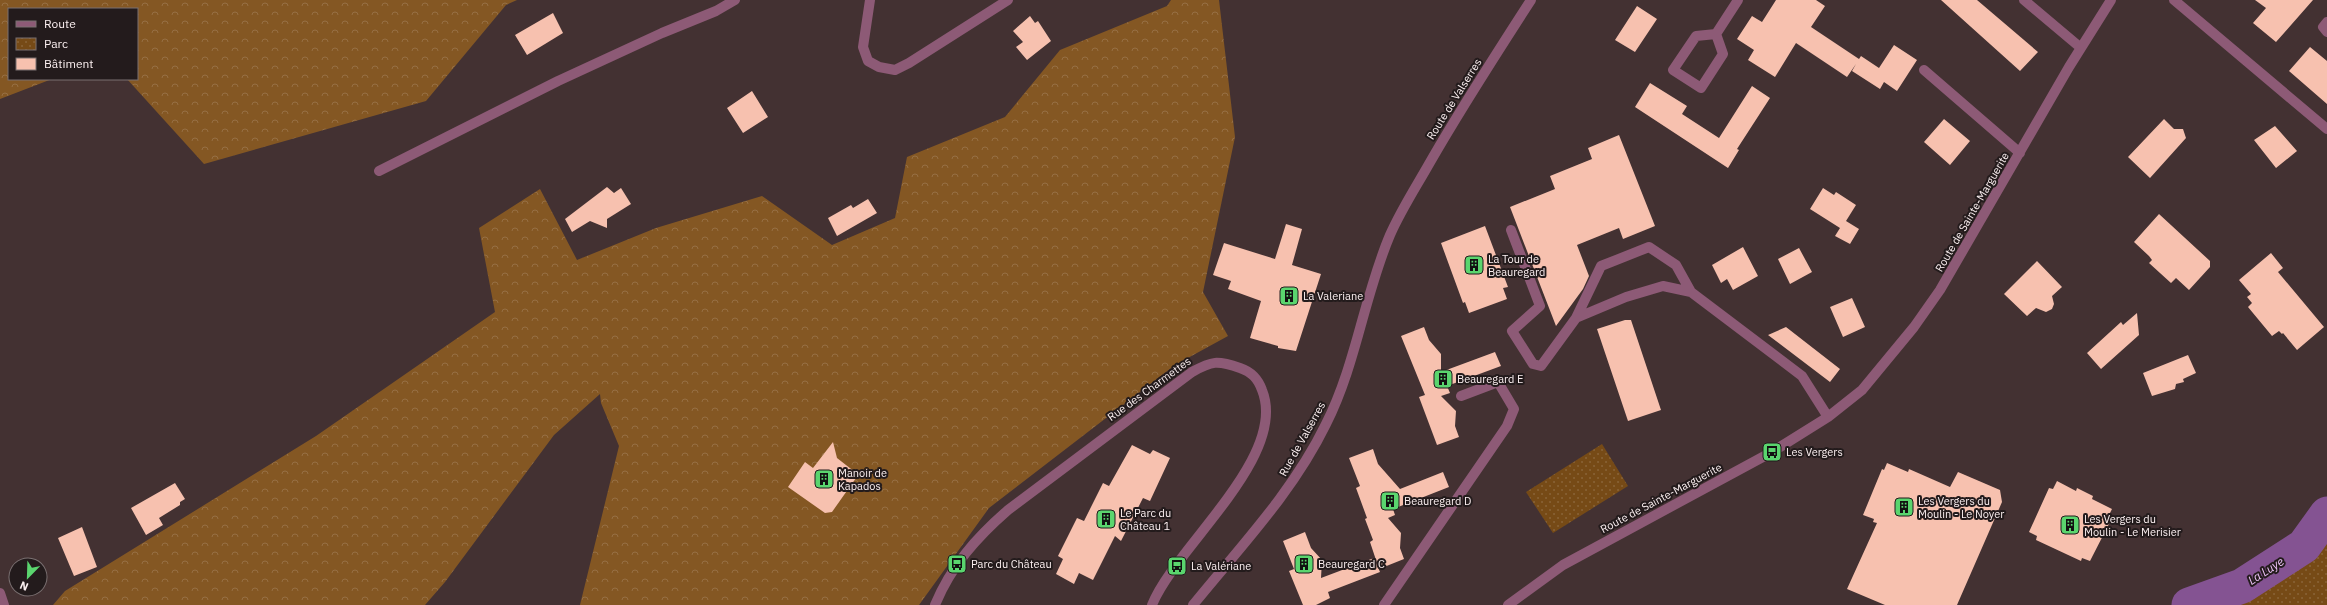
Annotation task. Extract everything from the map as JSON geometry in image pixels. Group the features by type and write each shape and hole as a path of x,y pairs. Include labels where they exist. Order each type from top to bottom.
{"street":[{"path":"379,171 558,81 662,33 716,11 734,0"},
{"path":"870,0 863,47 868,61 879,67 895,70 909,63 1008,0"},
{"name":"Route de Valserres","path":"1401,213 1440,144 1531,0"},
{"path":"1716,34 1738,0"},
{"path":"2024,0 2081,48"},
{"name":"Route de Sainte-Marguerite","path":"1508,605 1563,564 1772,452 1828,417 1862,390 1914,327 1964,250 2081,48 2111,0"},
{"path":"2174,0 2327,129"},
{"path":"2327,22 2323,27 2327,32"},
{"path":"1716,34 1723,54 1701,88 1673,70 1696,36 1716,34"},
{"path":"1924,70 2020,153"},
{"name":"Rue de Valserres","path":"1193,605 1288,489 1327,424 1340,390 1373,282 1401,213"},
{"path":"1511,230 1540,306 1512,331 1532,364 1541,366 1576,318 1601,266 1649,247 1676,265 1691,292 1802,376 1828,417"},
{"path":"1576,318 1626,297 1663,286 1691,292"},
{"name":"Rue des Charmettes","path":"936,605 956,564 984,531 1008,510 1192,372 1210,362 1227,363 1245,370 1257,378 1265,397 1266,414 1263,433 1247,469 1161,587 1152,605"},
{"path":"1384,605 1506,426 1514,409 1498,382 1461,396"},
{"path":"0,593 4,605"}],"green space":[{"path":"0,0 517,0 506,5 426,101 204,164 128,80 138,80 138,8 8,8 8,80 49,80 0,99"},
{"path":"1171,0 1219,0 1235,137 1203,292 1228,336 1175,365 989,508 919,605 580,605 619,446 601,403 600,394 554,435 445,582 425,605 53,605 65,591 316,436 495,312 479,228 540,189 577,260 656,228 762,196 832,245 895,218 907,157 1005,117 1060,50 1167,6"},
{"path":"1602,444 1628,486 1553,533 1526,492"},
{"path":"2327,529 2327,605 2226,605 2306,559"}],"building":[{"path":"1776,0 1816,0 1825,6 1811,27 1859,59 1861,56 1879,68 1894,45 1917,60 1897,91 1884,82 1880,89 1852,71 1856,64 1847,77 1796,43 1775,77 1748,60 1754,50 1737,39 1752,16 1762,22"},
{"path":"1941,0 1977,0 2038,52 2020,71"},
{"path":"2255,0 2313,0 2276,42 2253,23 2266,8"},
{"path":"1637,6 1657,19 1635,52 1615,40"},
{"path":"553,13 563,33 527,55 515,35"},
{"path":"1030,16 1035,23 1038,21 1051,41 1027,60 1016,47 1023,42 1013,31"},
{"path":"2310,47 2327,61 2327,104 2289,71"},
{"path":"1650,83 1687,106 1682,114 1719,138 1752,86 1770,98 1737,149 1739,150 1728,168 1635,107"},
{"path":"752,91 768,117 743,133 727,108"},
{"path":"1944,119 1970,141 1950,165 1924,142"},
{"path":"2164,119 2174,129 2183,129 2186,138 2150,178 2128,157"},
{"path":"2275,126 2297,151 2276,168 2254,140"},
{"path":"1619,135 1655,226 1623,239 1619,228 1577,245 1589,276 1583,289 1556,326 1510,207 1555,189 1550,176 1592,159 1588,148"},
{"path":"607,187 614,193 621,188 631,204 607,219 607,228 590,221 572,232 565,219"},
{"path":"1823,188 1834,195 1836,192 1856,205 1846,221 1859,229 1850,244 1835,236 1840,228 1810,209"},
{"path":"868,199 877,213 837,236 828,218 851,205 853,208"},
{"path":"2159,214 2210,261 2210,267 2189,290 2176,278 2171,283 2149,263 2152,260 2134,242"},
{"name":"La Valeriane","path":"1286,224 1302,229 1292,265 1321,274 1296,351 1278,348 1278,346 1250,338 1261,301 1228,289 1231,281 1213,275 1224,243 1275,259"},
{"name":"La Tour de Beauregard","path":"1485,226 1508,287 1503,288 1507,299 1469,313 1465,302 1463,303 1441,243"},
{"path":"1743,247 1758,276 1733,290 1727,279 1721,283 1712,265"},
{"path":"1799,248 1812,272 1790,284 1778,259"},
{"path":"2271,253 2283,268 2278,272 2324,327 2297,350 2283,333 2282,334 2279,331 2272,336 2248,307 2252,303 2247,297 2251,294 2239,280"},
{"path":"2037,261 2062,287 2052,296 2054,304 2052,309 2046,312 2036,308 2027,316 2004,294"},
{"path":"1852,298 1865,327 1843,337 1830,307"},
{"path":"2137,313 2139,335 2101,369 2087,353 2121,322 2123,325"},
{"path":"1625,320 1631,320 1661,410 1628,421 1597,329"},
{"name":"Beauregard E","path":"1424,327 1429,340 1441,354 1441,372 1495,352 1501,366 1447,386 1450,393 1441,396 1456,411 1455,426 1459,437 1437,445 1419,397 1425,395 1401,336"},
{"path":"1786,327 1840,369 1830,382 1768,335"},
{"path":"2188,355 2196,373 2183,379 2184,382 2176,384 2175,389 2152,396 2143,373"},
{"name":"Manoir de Kapados","path":"833,442 837,458 855,472 856,478 832,512 825,513 788,487 805,462 813,468"},
{"name":"Le Parc du Château 1","path":"1132,445 1150,454 1153,450 1170,458 1150,501 1143,498 1121,541 1115,536 1093,580 1079,573 1074,584 1056,574 1063,559 1058,556 1077,518 1084,521 1103,483 1109,486"},
{"name":"Beauregard D","path":"1373,449 1378,464 1400,489 1443,472 1449,487 1393,509 1395,515 1388,518 1401,533 1400,548 1404,559 1379,569 1370,542 1373,540 1365,519 1367,518 1356,488 1360,486 1349,458"},
{"path":"1887,463 1908,472 1909,469 1950,487 1958,472 2000,490 2002,502 1957,605 1885,605 1847,589 1877,523 1873,522 1874,519 1863,515 1882,469 1884,470"},
{"name":"Les Vergers du Moulin - Le Merisier","path":"2057,481 2076,491 2077,488 2093,496 2092,499 2112,509 2108,517 2112,518 2090,561 2082,558 2081,561 2036,540 2037,536 2029,532 2049,488 2053,489"},
{"path":"175,483 185,499 180,502 180,505 159,518 163,525 146,535 131,508"},
{"path":"82,527 97,567 74,576 58,538"},
{"name":"Beauregard C","path":"1305,532 1311,548 1322,560 1321,578 1374,558 1380,572 1328,592 1330,598 1316,605 1303,605 1289,571 1294,569 1283,541"}],"waterway":[{"name":"La Luye","path":"2189,605 2242,586 2304,546 2327,514"}],"place":[{"name":"La Tour de Beauregard","path":"1474,265"},
{"name":"La Valeriane","path":"1289,296"},
{"name":"Beauregard E","path":"1443,379"},
{"name":"Les Vergers","path":"1772,452"},
{"name":"Manoir de Kapados","path":"824,479"},
{"name":"Beauregard D","path":"1390,501"},
{"name":"Les Vergers du Moulin - Le Noyer","path":"1904,507"},
{"name":"Le Parc du Château 1","path":"1106,519"},
{"name":"Les Vergers du Moulin - Le Merisier","path":"2070,525"},
{"name":"Parc du Château","path":"957,564"},
{"name":"Beauregard C","path":"1304,564"},
{"name":"La Valériane","path":"1177,566"}]}
